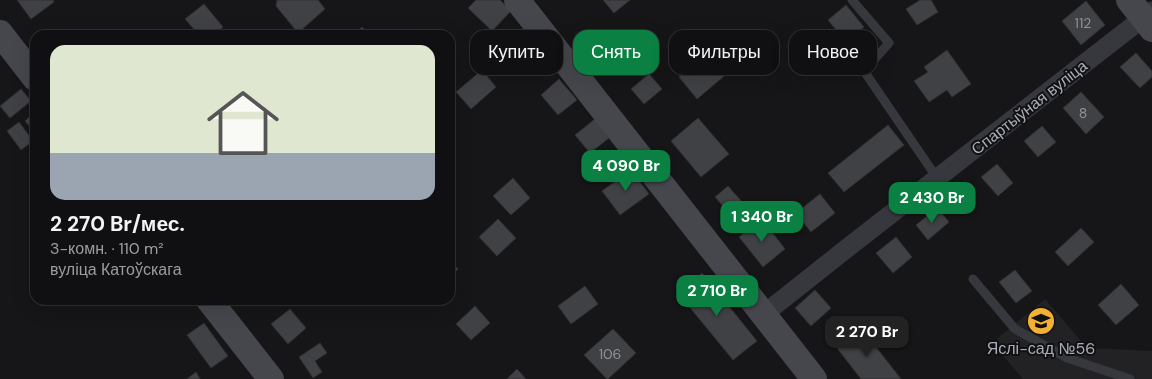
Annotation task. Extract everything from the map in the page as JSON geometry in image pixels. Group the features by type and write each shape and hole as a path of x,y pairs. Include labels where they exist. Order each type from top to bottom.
{"street":[{"path":"517,0 814,379"},
{"name":"Спартыўная вуліца","path":"764,314 1144,15"},
{"path":"0,34 30,72"},
{"path":"213,305 271,379"}],"lane":[{"path":"852,0 889,43 864,71 937,178"},
{"path":"973,279 1015,329 1067,358 1130,379"}],"shaded area":[{"name":"Яслі-сад №56","path":"1045,299 1087,348 1152,351 1152,379 1023,379 992,343"}],"building":[{"path":"17,0 53,0 54,2 31,19"},
{"path":"277,0 318,0 325,9 301,30 296,30 276,6"},
{"path":"476,0 500,0 511,11 491,30 468,8"},
{"path":"603,0 630,0 614,13"},
{"path":"920,0 931,0 938,12 917,25 906,9"},
{"path":"1086,1 1105,25 1081,45 1062,21"},
{"path":"204,4 223,27 220,30 195,30 185,19"},
{"path":"846,5 864,27 860,30 836,30 828,20"},
{"path":"947,50 971,84 952,97 947,90 929,102 914,81 928,72 924,67"},
{"path":"1136,53 1152,71 1152,77 1140,88 1120,67"},
{"path":"476,75 486,75 496,87 471,109 456,92"},
{"path":"650,75 662,89 644,104 631,89"},
{"path":"682,75 725,75 697,99 679,77"},
{"path":"559,79 577,100 558,115 541,95"},
{"path":"21,89 30,100 10,118 0,106"},
{"path":"1081,92 1104,117 1086,134 1063,108"},
{"path":"30,116 30,126 25,121"},
{"path":"698,118 729,154 701,177 671,141"},
{"path":"595,119 609,138 590,153 575,135"},
{"path":"19,122 30,137 30,143 21,150 7,131"},
{"path":"888,125 904,145 844,192 828,173"},
{"path":"1042,126 1056,142 1038,157 1024,141"},
{"path":"997,164 1013,183 998,196 981,177"},
{"path":"631,170 649,194 620,215 602,191"},
{"path":"513,178 530,198 511,215 493,196"},
{"path":"728,186 743,203 730,214 715,197"},
{"path":"820,194 835,213 811,232 796,213"},
{"path":"937,208 949,222 928,240 916,225"},
{"path":"498,219 516,238 497,256 479,237"},
{"path":"762,219 785,249 763,267 739,237"},
{"path":"1081,228 1094,242 1068,266 1055,252"},
{"path":"896,237 912,257 893,273 876,253"},
{"path":"1015,270 1032,291 1016,303 999,282"},
{"path":"702,273 757,341 733,360 678,293"},
{"path":"1121,284 1139,305 1116,325 1098,305"},
{"path":"585,286 598,304 571,324 558,306"},
{"path":"815,290 831,308 811,326 795,308"},
{"path":"475,306 490,323 471,340 456,324"},
{"path":"290,309 306,328 288,344 271,324"},
{"path":"204,323 228,356 211,368 187,335"},
{"path":"613,329 636,353 607,379 584,355"},
{"path":"862,329 901,379 861,379 837,348"},
{"path":"320,343 327,353 315,361 322,372 313,378 299,357"},
{"path":"517,369 526,379 507,379"},
{"path":"196,372 200,379 187,379"}],"place":[{"name":"Яслі-сад №56","path":"1041,321"}]}
